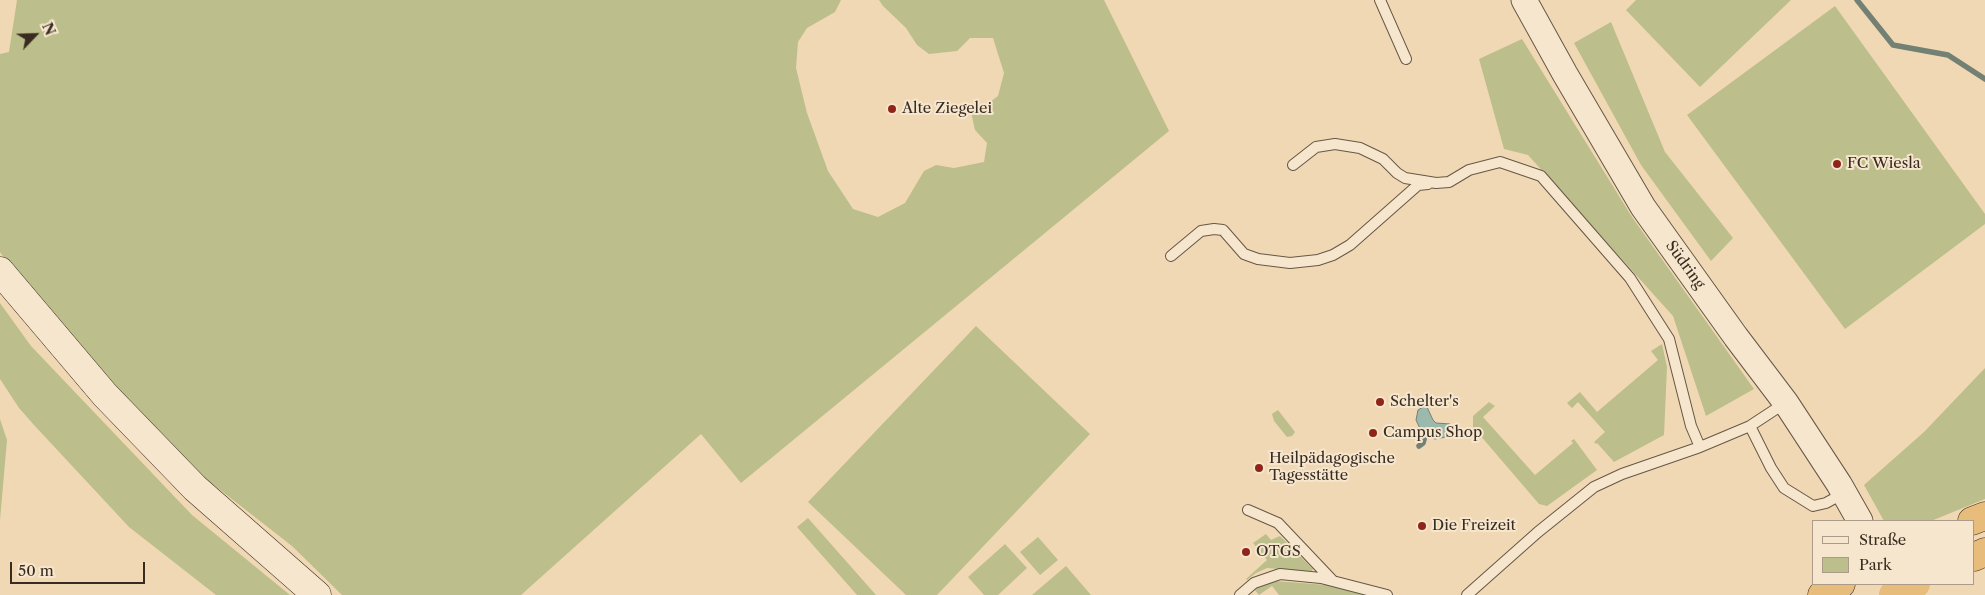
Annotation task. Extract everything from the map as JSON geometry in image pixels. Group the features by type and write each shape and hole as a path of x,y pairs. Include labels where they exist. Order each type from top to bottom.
{"highway":[{"path":"1822,595 1839,585"},
{"path":"1893,595 1914,585"}],"main road":[{"path":"6,278 105,395 195,488 317,595"}],"street":[{"name":"Südring","path":"1524,0 1643,207 1786,403 1844,492 1859,520"}],"lane":[{"path":"1380,0 1406,59"},
{"path":"1293,165 1316,147 1335,144 1360,148 1382,159 1397,174 1405,178 1436,183"},
{"path":"1171,256 1201,231 1214,229 1223,230 1244,254 1258,259 1290,263 1318,260 1333,255 1350,245 1418,185 1449,182 1470,170 1500,162 1541,176 1630,278 1669,339 1690,426 1700,447"},
{"path":"1466,595 1594,487 1622,474 1700,447 1750,426 1786,403"},
{"path":"1750,426 1771,468 1784,488 1813,506 1826,503 1844,492"},
{"path":"1248,510 1278,523 1334,581"},
{"path":"1240,595 1254,582 1280,574 1321,578 1387,595"}],"green space":[{"path":"17,0 841,0 835,12 807,28 798,42 796,68 807,113 828,171 853,209 878,217 905,203 924,171 936,165 954,168 984,162 987,143 975,130 971,112 986,105 998,96 1004,73 993,38 970,38 957,51 929,54 917,45 906,28 879,0 1104,0 1169,131 741,483 701,434 521,595 342,595 292,546 178,457 61,340 0,252 0,54 9,52"},
{"path":"1636,0 1791,0 1700,87 1626,10"},
{"name":"FC Wiesla","path":"1835,6 1985,214 1985,224 1845,329 1687,115"},
{"path":"1611,22 1665,152 1733,238 1711,261 1641,165 1574,43"},
{"path":"1522,39 1632,217 1754,389 1706,416 1673,316 1528,155 1504,149 1479,59"},
{"path":"0,303 31,346 192,515 290,595 216,595 129,527 19,408 0,379"},
{"path":"976,326 1090,434 937,595 906,595 808,502"},
{"path":"1662,344 1667,367 1664,435 1614,462 1594,442 1605,432 1578,402 1572,408 1567,403 1580,392 1597,412 1658,360 1651,351"},
{"path":"1985,368 1985,499 1933,520 1883,520 1864,485 1924,432"},
{"path":"1489,402 1495,406 1483,417 1535,475 1573,443 1571,441 1574,439 1597,470 1547,506 1539,504 1473,427 1473,416"},
{"path":"1278,410 1295,432 1292,436 1287,437 1274,421 1272,414"},
{"path":"0,419 7,440 0,520"},
{"path":"808,518 876,595 857,595 797,527"},
{"path":"1266,534 1271,540 1280,536 1313,569 1311,572 1267,568 1247,580 1267,560 1253,543"},
{"path":"1038,537 1058,560 1040,575 1020,552"},
{"path":"1005,544 1027,568 998,595 984,595 968,577"},
{"path":"1066,566 1091,595 1032,595"},
{"path":"1275,581 1327,585 1372,595 1279,595 1272,586 1259,595 1254,589 1256,586"}],"shaded area":[{"path":"1427,407 1436,423 1450,424 1453,431 1452,434 1435,439 1423,435 1416,420 1418,410"}],"waterway":[{"path":"1857,0 1893,45 1948,55 1985,79"},
{"path":"1419,446 1423,443 1425,436"}],"place":[{"name":"Alte Ziegelei","path":"892,109"},
{"name":"FC Wiesla","path":"1837,164"},
{"name":"Schelter's","path":"1380,402"},
{"name":"Campus Shop","path":"1373,433"},
{"name":"Heilpädagogische Tagesstätte","path":"1259,468"},
{"name":"Die Freizeit","path":"1422,526"},
{"name":"OTGS","path":"1246,552"}]}
